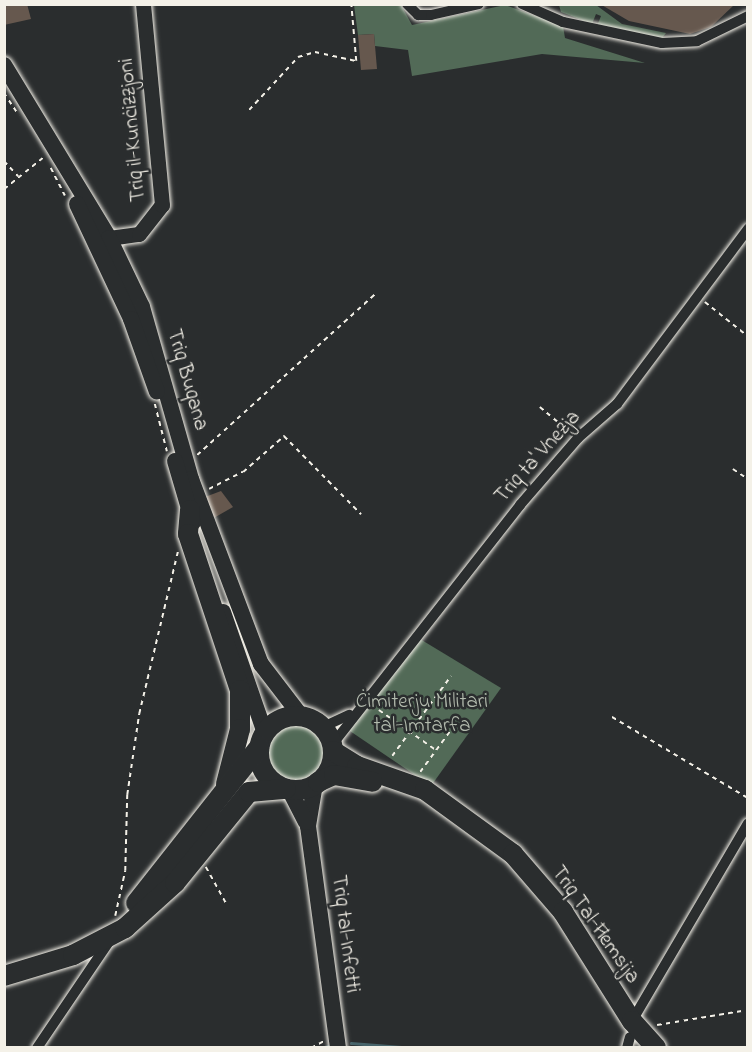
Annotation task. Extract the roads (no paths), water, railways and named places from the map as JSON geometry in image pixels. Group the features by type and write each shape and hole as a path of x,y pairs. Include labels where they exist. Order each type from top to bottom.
{"highway":[{"path":"190,510 188,534 240,690 234,761 221,798"},
{"path":"4,965 114,928 149,892 280,719 301,716 323,727 333,748 330,768 317,783 288,789 249,792 154,905 73,955 4,976"},
{"path":"262,740 262,768 288,789"},
{"name":"Triq Tal-Ħemsija","path":"333,748 357,766 425,790 513,854 563,912 634,1037"},
{"name":"Triq Tal-Ħemsija","path":"317,783 334,775 359,777 421,801 461,825 506,862 544,905 634,1037 656,1047"}],"main road":[{"name":"Triq Buqana","path":"4,65 109,238 160,359 186,463 261,664 301,716"},
{"name":"Triq Buqana","path":"4,81 45,153 131,319 262,740"},
{"path":"109,238 106,244 130,297 131,319"},
{"name":"Triq tal-Infetti","path":"317,783 308,826 337,1041"},
{"name":"Triq tal-Infetti","path":"288,789 308,826"}],"street":[{"name":"Triq il-Kunċizzjoni","path":"120,263 132,237 151,225 162,205 144,4"},
{"path":"407,4 418,15 431,15 479,4"},
{"path":"522,4 563,22 662,43 697,41 747,15"},
{"name":"Triq ta' Vnezja","path":"333,748 356,710 578,438 617,404 747,229"},
{"path":"109,238 132,237"},
{"name":"Triq ta' Vnezja","path":"323,727 356,710"},
{"path":"634,1037 747,823"},
{"path":"37,1047 86,976 114,928"},
{"path":"73,955 83,959 86,976"}],"waterway":[{"path":"351,1043 414,1048"},
{"path":"320,1048 329,1046"}],"park label":[{"name":"Ċimiterju Militari tal-Imtarfa","path":"422,714"}]}
